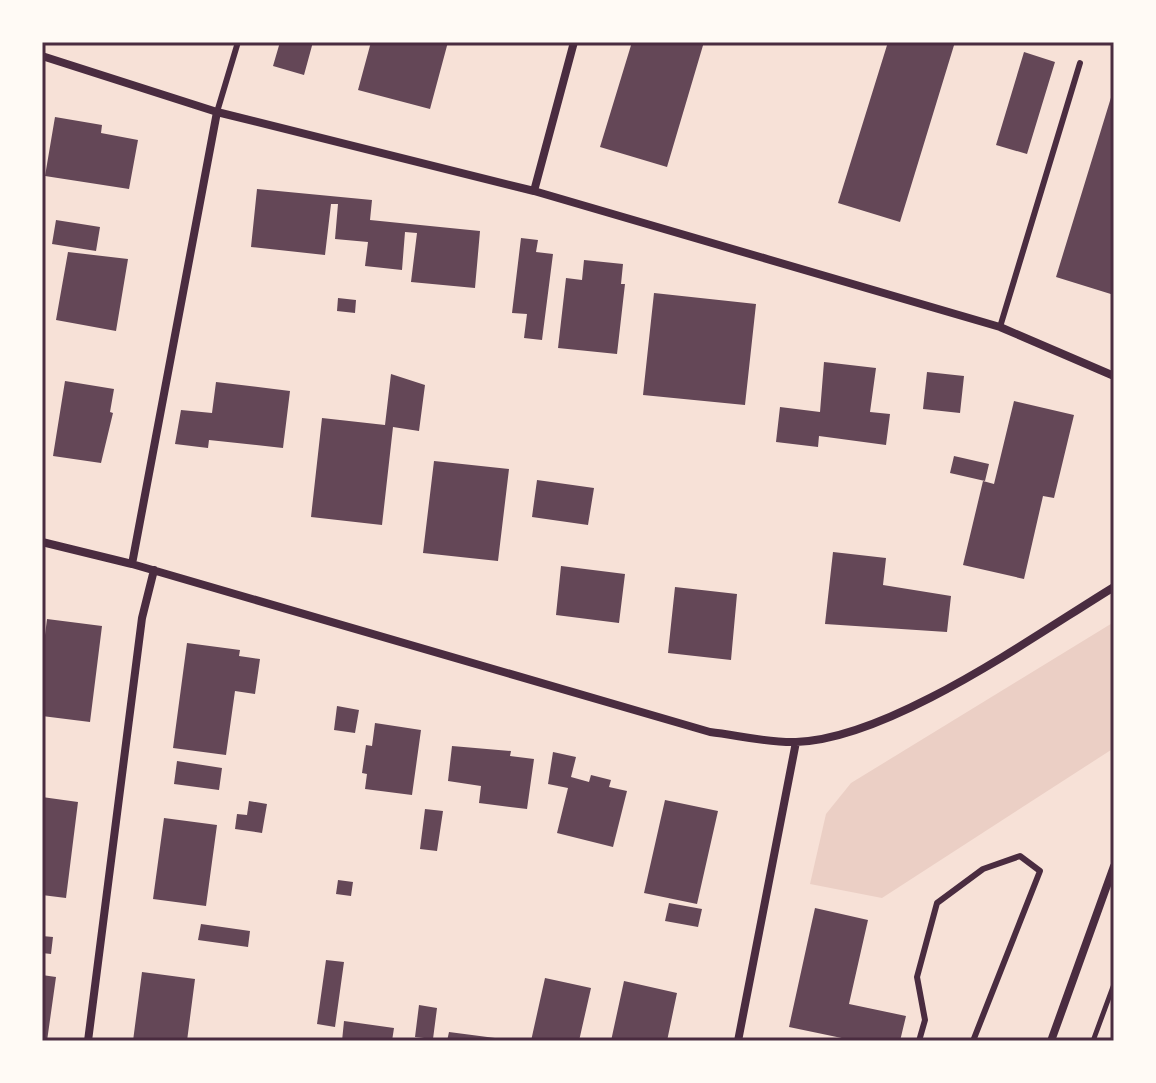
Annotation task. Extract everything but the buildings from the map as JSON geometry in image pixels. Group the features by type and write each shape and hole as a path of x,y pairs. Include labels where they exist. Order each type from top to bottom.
{"street":[{"path":"534,191 574,42"},
{"path":"42,56 217,112 534,191 1000,327 1114,376"},
{"path":"132,564 217,112"},
{"path":"42,542 154,570 710,732 796,742 865,728 942,691 1114,587"},
{"path":"88,1041 142,618 154,570"},
{"path":"738,1041 796,742"},
{"path":"1051,1041 1114,866"}],"lane":[{"path":"217,112 238,42"},
{"path":"1000,327 1080,63"},
{"path":"919,1041 925,1020 917,977 937,903 983,869 1020,856 1040,871 973,1041"}],"path":[{"path":"1093,1041 1114,984"}],"shaded area":[{"path":"1114,622 1114,748 882,898 810,884 826,814 851,783"}]}
